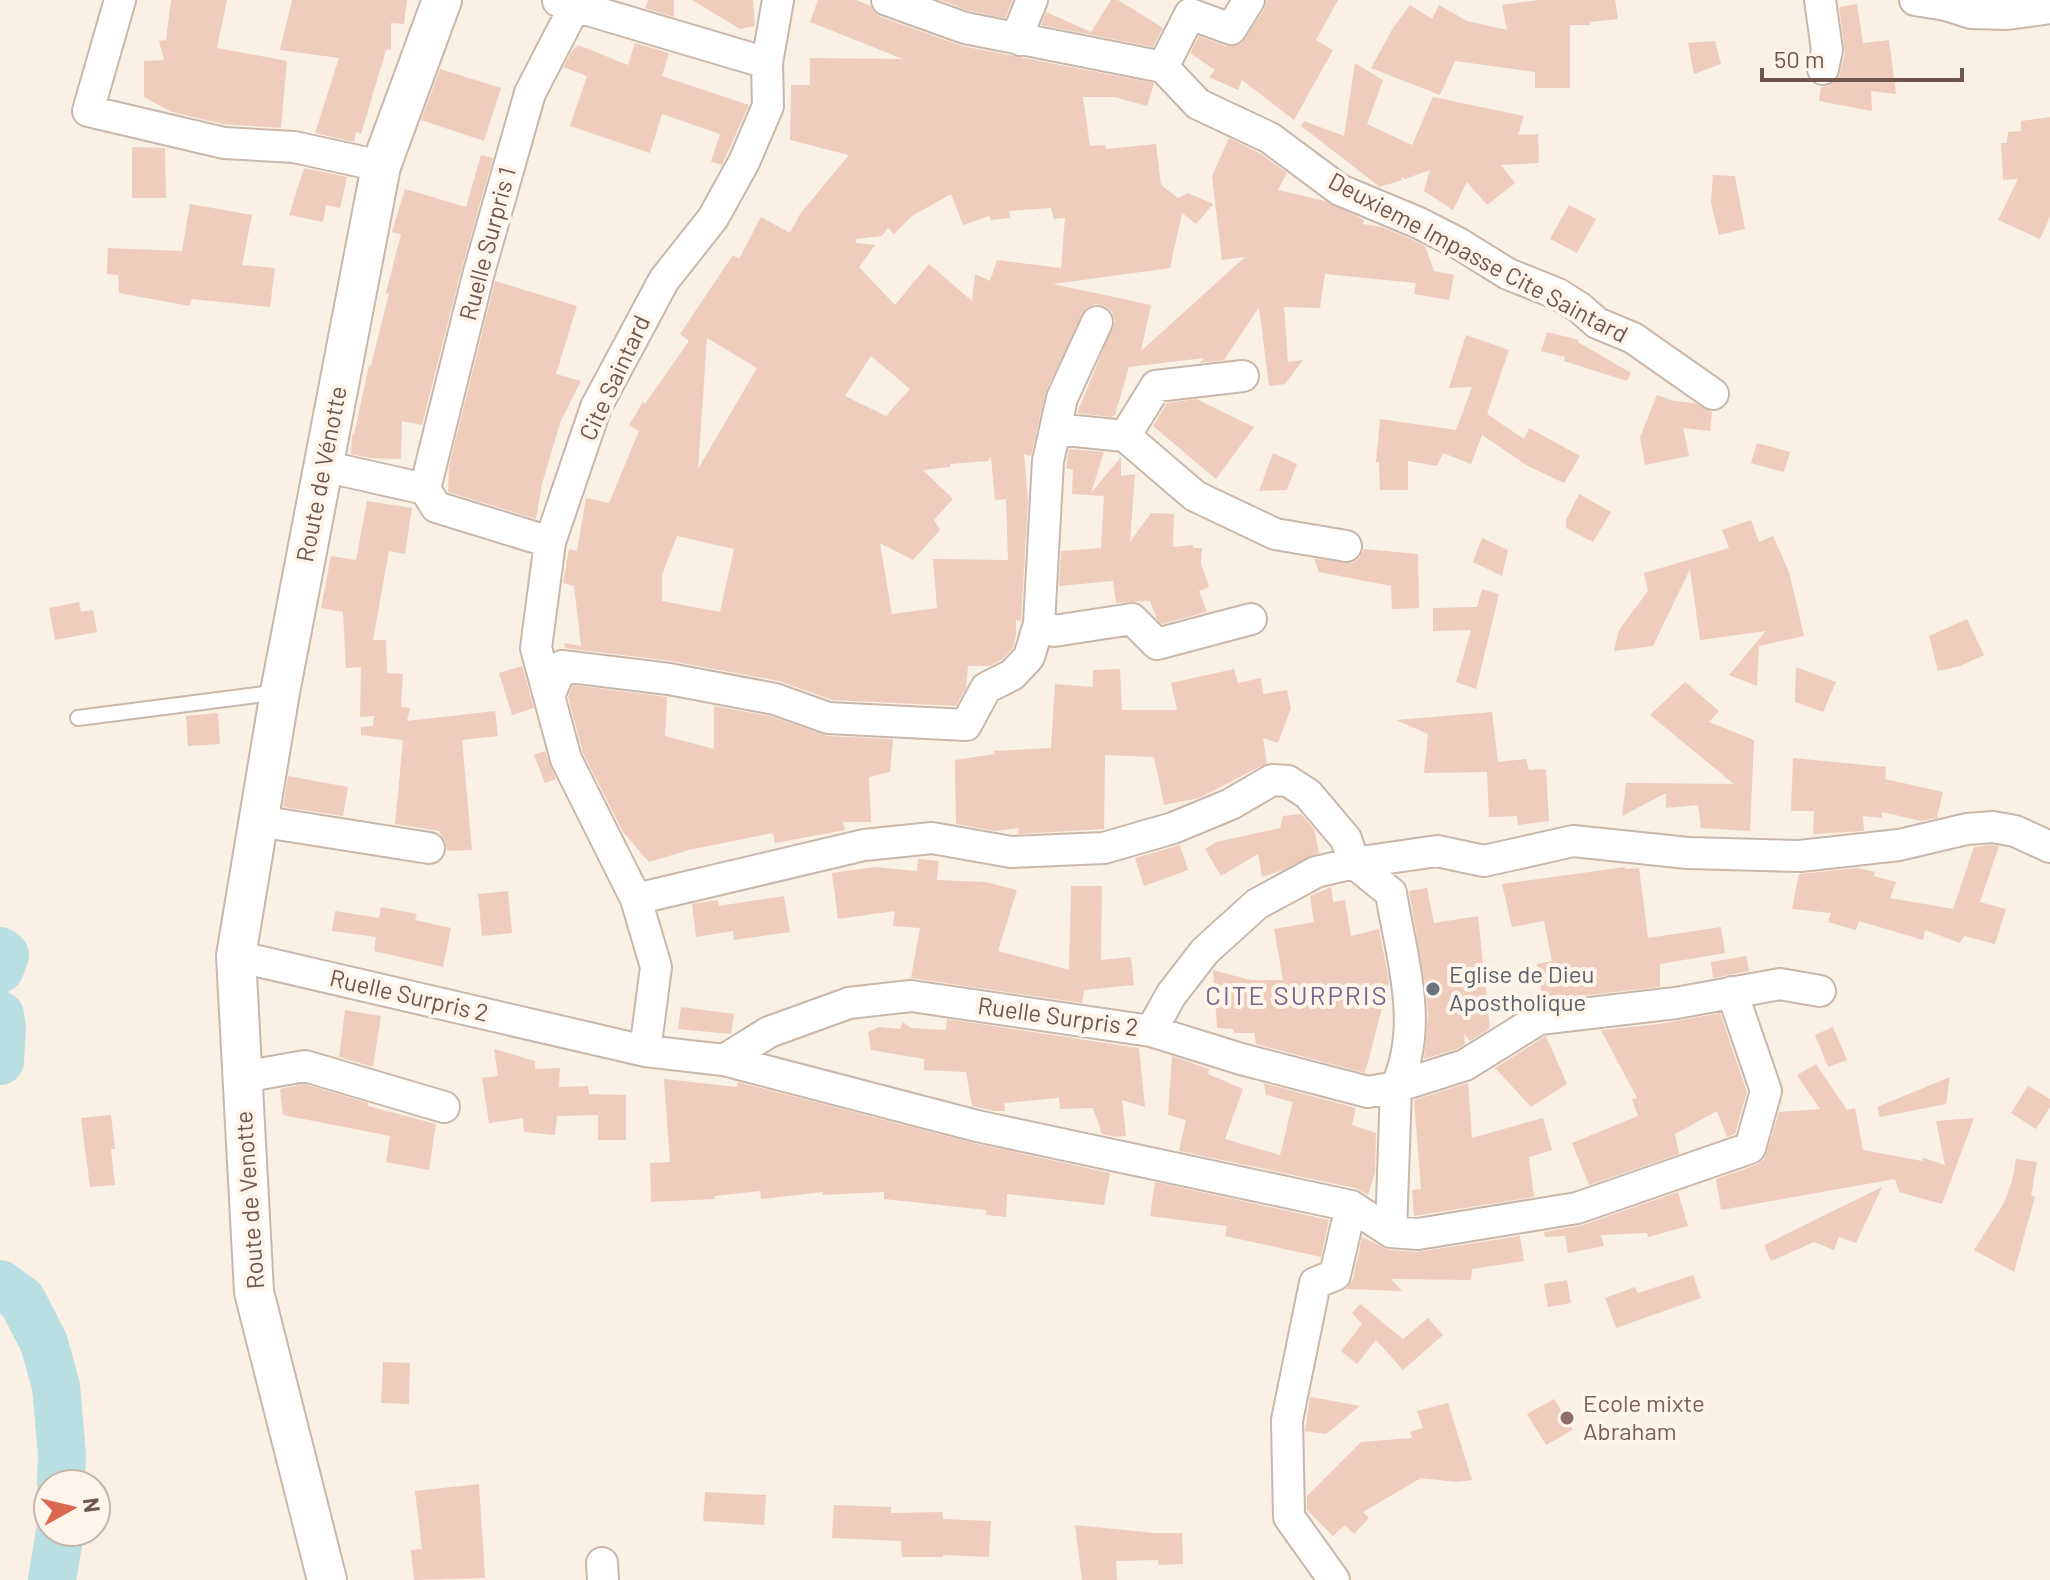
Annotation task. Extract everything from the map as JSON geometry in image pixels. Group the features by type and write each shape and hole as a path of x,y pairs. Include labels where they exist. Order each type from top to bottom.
{"street":[{"path":"120,0 88,111 224,143 294,147 381,166"},
{"name":"Route de Vénotte","path":"236,956 280,692 381,166 442,0"},
{"name":"Cite Saintard","path":"645,1051 656,967 636,899 566,759 536,648 550,542 596,407 664,280 713,218 744,162 768,106 767,63 778,0"},
{"path":"887,0 965,28 1163,67 1190,14 1231,29 1249,0"},
{"path":"1020,40 1020,29 1032,0"},
{"path":"1820,0 1827,50 1823,69"},
{"path":"1915,0 1947,2 1971,13 2007,14 2050,8"},
{"name":"Ruelle Surpris 1","path":"425,489 479,272 530,93 569,2 767,63"},
{"name":"Deuxieme Impasse Cite Saintard","path":"1163,67 1198,104 1270,138 1340,190 1419,223 1508,274 1558,294 1597,323 1633,338 1713,394"},
{"path":"549,696 562,666 669,679 775,699 828,718 966,725 986,688 1012,675 1029,657 1039,624 1048,461 1062,398 1097,322"},
{"path":"1125,436 1156,386 1243,376"},
{"path":"1055,429 1125,436 1195,496 1275,534 1346,546"},
{"path":"323,466 425,489 436,507 550,542"},
{"path":"1039,624 1054,631 1132,619 1157,644 1251,619"},
{"path":"636,899 864,845 932,838 1011,852 1104,848 1173,828 1217,810 1272,780 1288,781 1308,794 1346,839 1354,863 1391,893 1412,1017 1405,1069 1396,1087 1391,1232"},
{"path":"258,821 429,848"},
{"path":"1151,1031 1171,995 1205,951 1257,904 1316,872 1354,863 1437,851 1484,861 1573,841 1688,853 1800,856 1899,845 1967,829 1993,827 2015,831 2050,847"},
{"name":"Ruelle Surpris 2","path":"236,956 645,1051 724,1060 977,1126 1351,1206"},
{"name":"Route de Venotte","path":"236,956 254,1292 327,1580"},
{"name":"Ruelle Surpris 2","path":"724,1060 769,1032 849,1003 911,996 1151,1031 1241,1059 1368,1092 1396,1087 1465,1065 1539,1019 1676,1003 1780,984 1820,991"},
{"path":"1334,1580 1289,1517 1287,1420 1315,1283 1335,1275 1351,1206 1391,1232 1418,1234 1577,1208 1750,1148 1766,1091 1732,992"},
{"path":"242,1077 305,1066 444,1107"}],"lane":[{"path":"78,718 280,692"}],"building":[{"path":"171,0 227,0 217,48 287,61 281,128 223,124 172,112 144,97 144,61 164,60 159,41 166,40"},
{"path":"292,0 407,0 404,24 391,23 391,49 386,50 361,134 356,132 354,142 315,133 339,58 280,50"},
{"path":"648,0 674,0 674,17 645,8"},
{"path":"692,0 753,0 755,26 740,29"},
{"path":"818,0 856,0 871,6 881,17 962,46 1154,83 1147,106 1114,97 1083,97 1090,146 1105,145 1106,149 1156,144 1161,185 1178,198 1188,193 1213,204 1196,224 1182,213 1170,268 1053,284 1151,305 1141,351 1245,257 1222,260 1212,176 1229,138 1261,154 1287,173 1278,190 1325,201 1364,220 1363,224 1382,227 1411,239 1425,246 1434,271 1454,275 1449,300 1414,294 1416,283 1325,274 1320,308 1284,307 1288,362 1303,360 1285,384 1269,386 1259,307 1224,360 1200,363 1204,358 1129,367 1115,415 1111,417 1077,413 1115,321 1112,312 1105,306 1095,304 1086,308 1046,391 1031,456 1024,454 1028,501 1021,621 1016,620 1013,648 990,666 968,666 966,688 956,706 832,700 779,681 671,661 565,648 564,643 581,646 574,586 563,583 569,549 577,551 586,498 609,503 639,431 629,425 689,341 680,334 733,255 739,259 761,217 790,233 800,214 849,155 790,140 791,85 810,85 810,58 903,59 810,22","holes":["951,194 963,225 989,216 991,220 1010,218 1009,211 1051,208 1054,219 1065,218 1061,268 997,260 990,281 975,274 972,301 929,264 895,305 859,267 875,245 856,243 856,239 882,236 888,228 894,234 912,216","707,338 757,368 698,469","871,356 910,389 886,416 845,396","991,457 995,500 1006,499 1008,560 933,559 937,608 892,614 880,543 913,560 940,530 934,520 953,499 923,470 950,467 950,464 988,461","677,536 734,549 720,612 662,601 662,575"]},
{"path":"940,0 1013,0 1005,18 970,11"},
{"path":"1111,0 1118,0 1163,28 1153,47 1041,25 1046,12 1091,32"},
{"path":"1267,0 1338,0 1316,40 1333,50 1294,120 1242,80 1238,90 1209,77 1215,70 1190,53 1199,36 1225,46 1241,44 1264,10"},
{"path":"1539,0 1615,0 1618,19 1590,22 1590,25 1570,25 1570,88 1535,88 1535,72 1455,61 1440,95 1371,68 1410,5 1432,19 1439,5 1467,21 1507,30 1502,5"},
{"path":"1857,4 1863,43 1889,40 1896,94 1871,91 1872,111 1819,101 1821,87 1829,86 1839,77 1845,54 1839,7"},
{"path":"1715,41 1721,64 1694,74 1688,43"},
{"path":"635,43 669,53 662,76 749,105 722,165 711,162 720,134 662,114 650,153 570,126 587,76 563,67 572,51 578,45 628,65"},
{"path":"1355,63 1383,80 1367,124 1412,145 1433,97 1524,116 1518,135 1538,134 1539,163 1501,165 1515,183 1487,205 1467,182 1453,210 1424,191 1430,170 1405,179 1401,177 1402,180 1380,187 1301,126 1304,121 1344,136"},
{"path":"440,69 501,88 484,141 421,120"},
{"path":"2050,117 2050,217 2040,239 1998,220 2018,179 2003,180 2001,143 2007,143 2008,132 2021,131 2021,121"},
{"path":"132,147 165,148 166,198 132,198"},
{"path":"481,155 493,158 422,425 402,421 401,459 351,454 352,435 389,294 386,293 401,234 392,232 405,189 466,207"},
{"path":"304,168 347,177 340,208 326,205 323,222 289,215"},
{"path":"1713,175 1735,176 1745,229 1719,235 1711,203"},
{"path":"190,204 252,215 242,265 275,268 270,307 191,299 190,306 119,293 118,275 107,274 108,248 182,251"},
{"path":"1569,205 1596,219 1577,253 1550,239"},
{"path":"495,281 577,306 556,374 581,381 560,423 542,484 536,519 448,492 449,466"},
{"path":"1547,332 1579,340 1631,373 1627,381 1541,351"},
{"path":"1466,335 1509,350 1487,414 1524,439 1529,428 1580,456 1564,483 1528,466 1482,435 1471,464 1443,453 1437,466 1408,461 1408,490 1380,490 1379,462 1376,462 1380,419 1456,430 1472,387 1449,388"},
{"path":"1657,395 1694,403 1712,412 1710,431 1683,428 1689,456 1645,465 1640,437"},
{"path":"1196,399 1254,427 1216,479 1153,426 1167,403"},
{"path":"1757,443 1790,452 1784,472 1751,463"},
{"path":"1069,449 1104,452 1091,493 1121,457 1121,476 1135,474 1130,542 1151,513 1174,514 1173,547 1193,545 1193,548 1202,548 1201,563 1209,587 1199,591 1207,612 1162,624 1150,601 1116,603 1113,581 1059,586 1061,551 1101,548 1104,496 1072,494 1073,470 1066,468"},
{"path":"1273,453 1297,464 1287,490 1259,491"},
{"path":"1579,494 1611,512 1593,542 1566,528 1566,520"},
{"path":"367,501 412,508 405,554 389,551 373,640 386,640 387,673 403,674 401,707 410,708 407,721 495,711 498,736 462,740 472,850 447,851 439,831 395,824 403,740 361,735 361,727 373,726 374,716 360,717 361,667 346,668 343,612 321,608 331,556 356,560"},
{"path":"1751,520 1759,542 1773,536 1789,572 1804,636 1759,646 1757,686 1729,675 1766,631 1700,640 1690,569 1653,646 1614,651 1619,630 1648,591 1644,573 1729,548 1722,530"},
{"path":"1482,538 1508,550 1502,576 1473,562"},
{"path":"1364,549 1418,554 1419,608 1392,609 1391,586 1319,572 1314,559 1352,563"},
{"path":"1482,589 1499,594 1476,689 1456,682 1471,630 1433,631 1433,608 1477,607"},
{"path":"79,602 81,612 93,610 97,632 55,640 49,608"},
{"path":"1967,619 1984,655 1960,666 1938,671 1929,636"},
{"path":"522,666 534,708 512,715 499,673"},
{"path":"1796,667 1836,682 1823,712 1795,702"},
{"path":"1120,669 1122,710 1177,710 1171,683 1234,669 1238,683 1261,678 1263,694 1287,690 1291,708 1278,743 1263,738 1267,763 1199,798 1164,805 1154,757 1105,755 1104,829 1018,834 1019,828 995,831 956,824 955,760 995,754 994,751 1051,748 1055,684 1093,687 1093,670"},
{"path":"1685,682 1719,711 1709,722 1754,740 1750,831 1701,828 1698,805 1666,808 1666,793 1622,816 1626,783 1734,784 1650,715"},
{"path":"573,685 667,697 665,736 714,749 714,706 770,716 827,736 893,739 890,772 869,777 871,822 843,822 845,830 775,843 773,833 689,850 649,862 623,832 583,753 568,697"},
{"path":"1492,712 1498,762 1526,759 1529,770 1546,769 1549,821 1518,825 1517,816 1489,817 1487,772 1424,773 1428,734 1396,720"},
{"path":"218,713 220,744 188,746 186,716"},
{"path":"545,751 556,779 545,783 534,755"},
{"path":"1793,758 1886,767 1885,779 1943,792 1937,818 1921,821 1882,812 1882,818 1863,816 1864,831 1813,834 1814,811 1791,811"},
{"path":"288,776 348,787 343,816 283,807"},
{"path":"1301,814 1314,829 1319,853 1283,870 1262,877 1258,854 1221,876 1205,849 1216,842 1280,828 1283,816"},
{"path":"1180,845 1188,870 1144,886 1135,858"},
{"path":"1999,846 1980,902 2006,909 1995,944 1964,936 1960,943 1925,930 1923,940 1859,921 1856,930 1828,922 1831,913 1792,909 1799,874 1858,868 1896,882 1890,898 1953,909 1974,847"},
{"path":"918,859 939,861 937,880 986,882 1017,890 998,951 1069,970 1071,886 1102,886 1101,960 1131,957 1134,985 1084,990 1082,1003 911,978 920,928 893,926 895,911 838,919 832,873 875,867 917,871"},
{"path":"1625,867 1639,868 1648,938 1721,927 1725,953 1660,964 1660,987 1543,1000 1537,964 1552,961 1544,921 1512,927 1502,884"},
{"path":"1331,887 1333,902 1345,900 1351,936 1379,929 1389,981 1365,1073 1256,1044 1254,1033 1234,1033 1234,1029 1217,1028 1213,970 1250,980 1283,980 1274,929 1314,922 1310,896"},
{"path":"1427,888 1434,923 1478,916 1490,1028 1470,1041 1464,1034 1465,1044 1457,1049 1424,1059 1428,1016 1426,989 1409,891"},
{"path":"508,891 512,933 482,936 478,894"},
{"path":"784,896 790,932 734,940 733,931 696,937 692,904 718,900 719,906"},
{"path":"381,907 417,914 415,920 451,928 443,967 374,951 376,937 332,931 335,911 379,918"},
{"path":"1746,956 1749,971 1713,978 1711,962"},
{"path":"681,1007 734,1014 731,1034 678,1029"},
{"path":"345,1010 381,1016 373,1067 339,1057"},
{"path":"1720,1013 1747,1092 1735,1134 1727,1137 1717,1111 1675,1134 1679,1154 1589,1185 1572,1143 1638,1116 1632,1099 1637,1098 1601,1030 1660,1024"},
{"path":"947,1019 1139,1048 1145,1107 1122,1100 1126,1136 1102,1134 1093,1108 1060,1109 1059,1098 1004,1103 1005,1111 972,1106 966,1072 924,1070 924,1059 871,1050 868,1032 879,1027 900,1029 903,1022 911,1028 946,1030"},
{"path":"1833,1027 1847,1060 1828,1067 1815,1035"},
{"path":"1546,1036 1567,1084 1531,1107 1495,1068"},
{"path":"494,1049 535,1061 535,1069 560,1068 559,1087 588,1086 589,1094 626,1095 626,1140 598,1140 598,1115 557,1116 555,1135 524,1132 523,1118 489,1123 482,1078 498,1076"},
{"path":"1172,1056 1209,1069 1208,1074 1243,1089 1225,1139 1280,1155 1293,1102 1266,1095 1264,1083 1356,1108 1352,1125 1376,1133 1375,1173 1368,1195 1355,1188 1179,1151 1186,1120 1168,1115"},
{"path":"1816,1064 1847,1110 1855,1108 1863,1150 1922,1161 1923,1158 1945,1165 1936,1121 1974,1118 1942,1204 1899,1192 1895,1179 1721,1210 1716,1179 1764,1160 1779,1112 1820,1109 1797,1075"},
{"path":"1950,1077 1946,1104 1880,1117 1877,1107"},
{"path":"664,1079 737,1087 738,1082 973,1143 1110,1173 1104,1205 1007,1194 1006,1217 986,1215 986,1210 884,1199 884,1192 823,1195 823,1192 761,1199 760,1191 715,1196 715,1199 651,1202 650,1163 670,1162"},
{"path":"1468,1083 1472,1138 1543,1118 1552,1150 1529,1157 1534,1197 1414,1216 1412,1190 1421,1189 1414,1100"},
{"path":"304,1084 368,1103 368,1106 436,1124 429,1170 386,1162 390,1136 283,1115 280,1089"},
{"path":"2028,1086 2050,1099 2050,1107 2036,1129 2011,1113"},
{"path":"111,1115 115,1185 90,1187 81,1118"},
{"path":"2016,1159 2037,1162 2031,1196 2035,1197 2014,1272 1974,1250 2004,1203"},
{"path":"1155,1182 1329,1220 1321,1257 1225,1236 1227,1226 1150,1216"},
{"path":"1882,1187 1856,1243 1839,1237 1834,1250 1814,1242 1771,1261 1764,1245"},
{"path":"1678,1192 1688,1226 1648,1237 1647,1233 1601,1235 1604,1246 1568,1253 1565,1236 1545,1237 1544,1232 1583,1225"},
{"path":"1520,1236 1524,1261 1472,1269 1471,1280 1391,1279 1402,1291 1346,1289 1353,1279 1362,1237 1389,1250 1417,1252"},
{"path":"1693,1275 1701,1298 1616,1328 1605,1298 1635,1287 1638,1293"},
{"path":"1567,1280 1571,1303 1548,1307 1544,1284"},
{"path":"1360,1304 1403,1339 1428,1318 1443,1335 1403,1370 1376,1340 1357,1364 1341,1351 1362,1324 1352,1313"},
{"path":"383,1362 410,1363 409,1404 381,1403"},
{"path":"1310,1397 1360,1406 1326,1434 1305,1431"},
{"path":"1554,1399 1573,1430 1546,1445 1527,1414"},
{"path":"1448,1403 1472,1480 1457,1482 1421,1478 1363,1512 1369,1518 1354,1534 1345,1525 1333,1536 1307,1510 1307,1496 1361,1442 1412,1438 1410,1432 1423,1428 1417,1411"},
{"path":"479,1484 485,1578 414,1580 411,1550 422,1549 415,1491"},
{"path":"705,1492 766,1495 764,1525 703,1521"},
{"path":"834,1505 891,1507 891,1513 942,1512 943,1519 991,1521 989,1557 902,1557 901,1541 832,1538"},
{"path":"1075,1525 1182,1533 1183,1564 1158,1565 1158,1560 1116,1561 1117,1580 1082,1580"}],"waterway":[{"path":"0,951 5,955 0,969"},
{"path":"0,1015 0,1061"},
{"path":"0,1284 22,1300 44,1343 56,1386 62,1468"},
{"path":"52,1580 57,1548"}],"place":[{"name":"Eglise de Dieu Apostholique","path":"1433,989"},
{"name":"Ecole mixte Abraham","path":"1567,1418"}],"district":[{"name":"CITE SURPRIS","path":"1297,996"}]}
